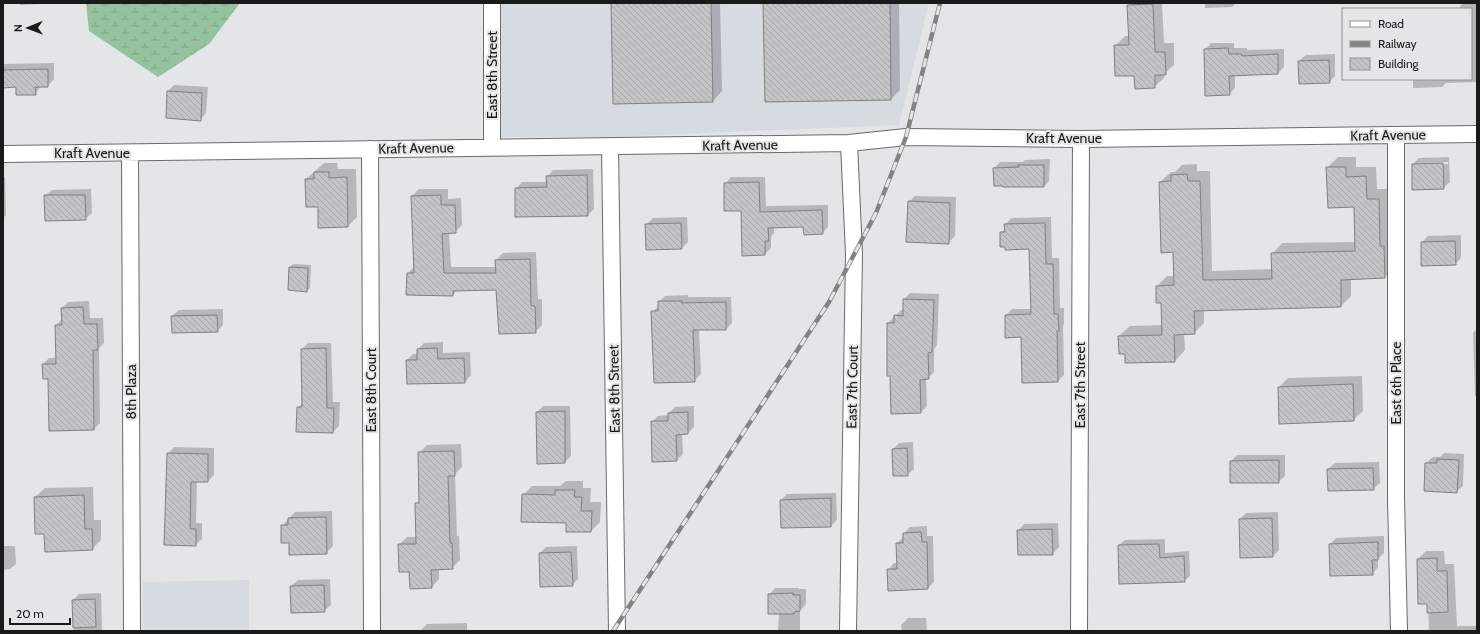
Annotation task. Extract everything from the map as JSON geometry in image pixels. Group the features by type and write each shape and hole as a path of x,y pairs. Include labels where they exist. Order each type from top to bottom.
{"street":[{"name":"East 8th Street","path":"492,3 492,147"},
{"name":"Kraft Avenue","path":"3,154 849,143 906,137 1081,139 1477,134"},
{"name":"East 6th Place","path":"1396,136 1396,498 1399,631"},
{"name":"East 7th Street","path":"1079,631 1081,139"},
{"name":"East 7th Court","path":"848,631 854,254 849,143"},
{"name":"East 8th Street","path":"610,147 617,631"},
{"name":"East 8th Court","path":"370,149 372,631"},
{"name":"8th Plaza","path":"130,153 132,631"}],"shaded area":[{"path":"499,3 929,3 899,125 610,137 496,137"},
{"path":"249,580 249,631 142,631 143,582"}],"green space":[{"path":"86,3 240,3 209,44 158,77 89,31"}],"building":[{"path":"611,3 711,3 713,102 613,104"},
{"path":"763,3 890,3 891,100 765,102"},
{"path":"1153,4 1155,52 1165,52 1166,75 1155,75 1155,88 1135,89 1134,76 1115,76 1114,45 1129,45 1127,5"},
{"path":"1228,48 1229,54 1241,54 1242,56 1278,54 1278,74 1229,76 1230,95 1205,96 1204,49"},
{"path":"1329,60 1330,83 1299,84 1298,61"},
{"path":"48,69 48,87 35,87 36,95 16,95 16,87 3,88 3,70"},
{"path":"167,91 202,93 201,121 166,118"},
{"path":"1443,163 1444,189 1412,190 1412,164"},
{"path":"1018,165 1044,165 1044,187 994,186 993,168 1019,167"},
{"path":"1326,167 1346,167 1346,177 1366,176 1367,199 1379,199 1380,246 1384,246 1385,278 1341,280 1341,307 1194,311 1195,334 1174,335 1175,362 1125,363 1125,354 1119,354 1118,336 1162,335 1161,303 1156,303 1156,286 1174,285 1173,252 1161,253 1159,182 1171,181 1171,175 1187,174 1188,181 1200,181 1203,280 1272,279 1271,253 1355,251 1354,207 1328,208"},
{"path":"314,172 329,172 329,178 347,177 348,227 318,228 318,207 306,207 305,179 314,179"},
{"path":"587,175 588,216 515,217 515,188 547,187 546,176"},
{"path":"759,182 760,212 822,210 823,234 804,235 803,227 768,228 769,241 765,241 765,255 742,256 741,211 724,211 724,183"},
{"path":"44,195 85,195 86,220 45,221"},
{"path":"441,195 441,205 455,205 456,233 442,234 444,273 496,273 495,260 530,259 531,306 535,306 536,333 499,334 496,290 453,291 453,296 406,295 407,273 414,273 411,196"},
{"path":"908,201 950,203 949,244 906,242"},
{"path":"681,223 682,249 646,250 645,224"},
{"path":"1045,223 1046,264 1053,264 1054,314 1058,314 1058,382 1022,383 1021,337 1005,338 1005,315 1031,314 1029,249 1005,250 1005,247 1000,247 1000,232 1005,232 1004,224"},
{"path":"1455,241 1456,265 1421,266 1421,242"},
{"path":"289,267 308,268 307,292 288,290"},
{"path":"903,299 934,300 932,352 928,353 929,379 920,380 921,413 891,414 890,376 887,376 887,323 894,323 894,315 903,316"},
{"path":"658,301 682,301 682,303 726,302 726,330 693,330 695,382 654,383 651,311 658,311"},
{"path":"83,307 84,324 97,324 98,350 93,350 94,430 49,431 48,379 43,379 42,364 56,364 55,325 62,325 61,308"},
{"path":"217,315 218,332 172,333 171,316"},
{"path":"326,348 327,408 334,408 333,433 296,432 297,407 302,407 301,349"},
{"path":"437,348 438,359 464,358 465,383 407,384 406,360 417,360 417,349"},
{"path":"1353,384 1354,421 1279,424 1278,387"},
{"path":"565,411 565,463 537,464 536,412"},
{"path":"688,412 688,434 676,435 677,461 652,462 651,421 668,421 668,413"},
{"path":"907,448 908,476 893,476 892,449"},
{"path":"454,451 455,476 448,476 450,543 452,543 453,569 431,570 432,588 410,589 409,572 399,572 398,544 416,544 415,503 419,503 418,452"},
{"path":"167,453 208,454 208,482 191,482 190,529 196,529 196,546 164,545"},
{"path":"1437,459 1459,460 1457,493 1424,491 1425,463 1437,463"},
{"path":"1279,460 1279,483 1230,483 1230,461"},
{"path":"1373,468 1374,490 1328,491 1327,469"},
{"path":"555,490 575,490 574,497 582,497 581,511 592,511 591,532 566,532 566,523 521,522 522,494 555,495"},
{"path":"84,495 85,529 92,529 93,550 45,552 44,534 35,534 34,497"},
{"path":"831,498 831,527 781,528 780,500"},
{"path":"326,517 327,554 289,555 289,543 281,543 281,525 288,525 288,518"},
{"path":"1272,518 1273,557 1240,558 1239,519"},
{"path":"1052,529 1053,555 1018,555 1017,530"},
{"path":"921,532 922,542 927,542 928,589 888,591 887,569 897,569 896,543 903,543 903,533"},
{"path":"1378,542 1378,560 1372,560 1373,575 1330,576 1329,544"},
{"path":"1159,544 1160,558 1184,556 1185,582 1119,584 1118,545"},
{"path":"571,552 573,586 540,587 539,553"},
{"path":"1437,558 1437,571 1447,571 1448,612 1427,613 1427,604 1418,604 1417,559"},
{"path":"324,585 325,612 291,613 290,586"},
{"path":"793,593 793,595 800,595 800,611 794,612 794,614 768,614 768,594"},
{"path":"95,599 96,627 73,628 72,600"}],"railway":[{"path":"613,631 829,302 876,213 906,137 940,3"}]}
